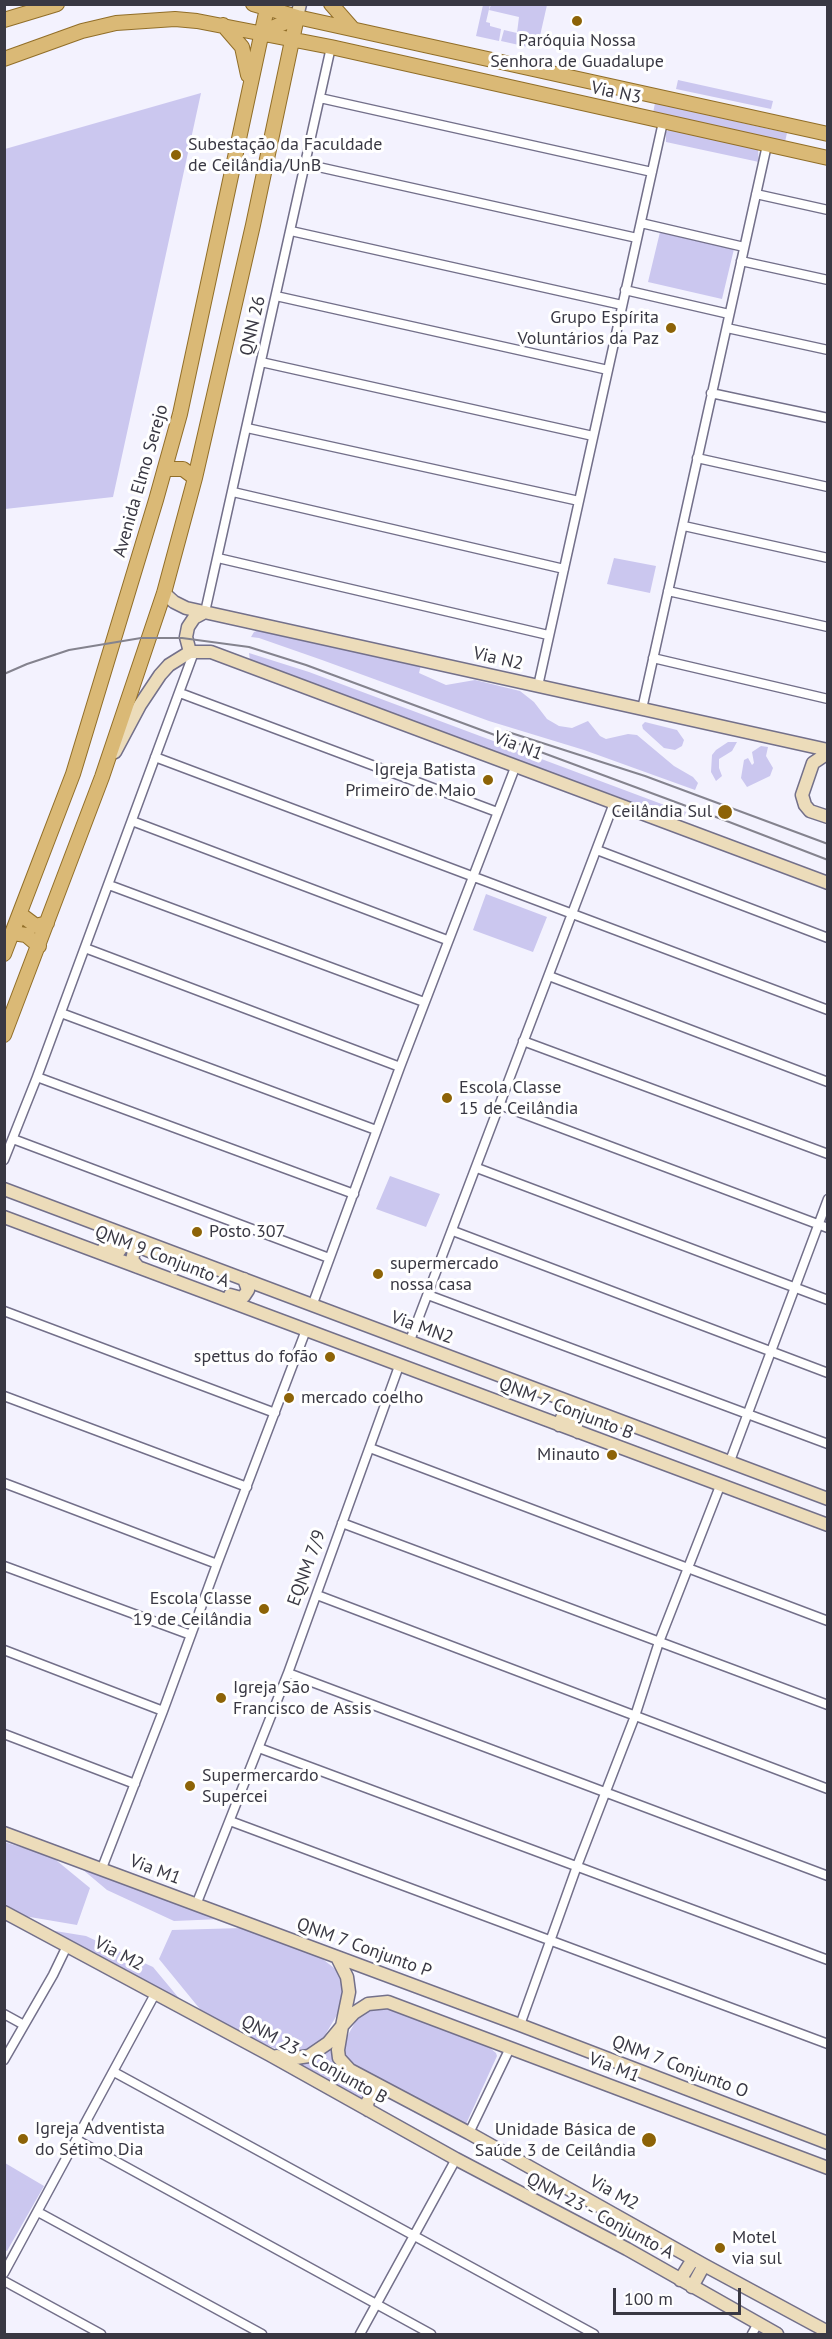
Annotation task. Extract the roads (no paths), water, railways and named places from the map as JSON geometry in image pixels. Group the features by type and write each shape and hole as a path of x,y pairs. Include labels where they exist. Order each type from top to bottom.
{"main road":[{"path":"4,20 57,4"},
{"path":"331,4 353,29"},
{"name":"Via N3","path":"262,6 298,11 353,29 828,134"},
{"name":"Avenida Elmo Serejo","path":"4,954 73,774 180,414 261,33 262,6"},
{"path":"261,33 298,11"},
{"path":"4,1035 102,777 164,593 195,478 253,225 298,11"},
{"name":"Via N3","path":"4,59 82,31 116,23 175,19 223,25 331,47 826,158"},
{"path":"223,25 245,54 248,86"},
{"path":"382,59 413,59 466,71 471,69 473,63 467,54"},
{"path":"489,83 483,75 485,70 491,67 549,79 592,82"},
{"path":"788,149 793,127"},
{"path":"165,469 183,469 195,478"},
{"name":"Via N2","path":"164,593 178,604 205,612 828,751"},
{"path":"102,777 150,689 169,665 192,652 186,637 188,627 194,618 205,612"},
{"name":"Via N1","path":"192,652 211,652 225,656 828,883"},
{"name":"Via N2","path":"828,751 813,763 802,795 810,811 828,817"},
{"path":"20,914 36,926 47,923"},
{"path":"13,933 26,935 39,946"},
{"name":"Via MN2","path":"4,1189 828,1499"},
{"name":"QNM 9 Conjunto A","path":"4,1216 306,1330"},
{"path":"26,1225 64,1232 114,1251 120,1250 124,1244 119,1233"},
{"path":"138,1267 132,1256 134,1251 140,1247 192,1267 225,1272"},
{"path":"205,1292 217,1291 242,1298 248,1290 244,1279"},
{"path":"306,1330 399,1366"},
{"name":"QNM 7 Conjunto B","path":"399,1366 828,1525"},
{"path":"559,1425 569,1402"},
{"path":"578,1432 573,1421 581,1413 636,1433 681,1443"},
{"name":"Via M1","path":"4,1833 196,1905"},
{"name":"QNM 7 Conjunto P","path":"196,1905 520,2025"},
{"name":"Via M2","path":"4,1912 155,1994"},
{"path":"270,2055 290,2059 309,2056 328,2043 342,2026 349,2001 349,1992 347,1977 339,1959"},
{"name":"QNM 23 - Conjunto B","path":"155,1994 456,2159"},
{"name":"Via M1","path":"342,2026 354,2013 368,2004 388,2002 828,2168"},
{"name":"QNM 7 Conjunto O","path":"520,2025 828,2143"},
{"name":"Via M2","path":"342,2026 339,2058 350,2070 469,2133 698,2262 828,2332"},
{"path":"368,2110 367,2103 370,2098 384,2089"},
{"path":"652,2102 682,2106 745,2130 754,2125 754,2118 749,2113"},
{"path":"765,2144 762,2139 763,2133 767,2129 772,2129 828,2149"},
{"name":"QNM 23 - Conjunto A","path":"456,2159 627,2249 692,2287 754,2330"},
{"path":"680,2280 698,2262"},
{"path":"692,2287 698,2262"},
{"path":"754,2330 777,2334"}],"street":[{"name":"QNN 26","path":"205,612 331,47"},
{"path":"320,98 652,172"},
{"path":"538,686 663,122"},
{"path":"642,709 767,145"},
{"path":"305,164 637,238"},
{"path":"756,194 828,210"},
{"path":"641,223 744,247"},
{"path":"291,231 622,305"},
{"path":"741,261 828,280"},
{"path":"625,290 729,314"},
{"path":"276,296 608,370"},
{"path":"726,327 828,350"},
{"path":"261,362 593,435"},
{"path":"711,393 828,418"},
{"path":"247,428 579,501"},
{"path":"697,458 828,487"},
{"path":"232,492 564,569"},
{"path":"684,526 828,558"},
{"path":"218,558 548,635"},
{"path":"668,591 828,627"},
{"path":"4,1160 109,885 180,693 192,652"},
{"path":"653,658 828,699"},
{"path":"180,693 497,812"},
{"path":"155,757 828,1010"},
{"path":"312,1306 447,940 516,765"},
{"path":"409,1343 614,803"},
{"path":"132,821 447,940"},
{"path":"597,850 828,938"},
{"path":"109,885 424,1002"},
{"path":"85,948 400,1066"},
{"path":"549,976 828,1082"},
{"path":"61,1013 376,1130"},
{"path":"523,1041 828,1154"},
{"path":"37,1077 354,1194"},
{"path":"500,1105 828,1228"},
{"path":"13,1139 329,1258"},
{"path":"477,1168 828,1300"},
{"path":"730,1461 828,1199"},
{"path":"453,1231 828,1373"},
{"path":"428,1295 828,1444"},
{"path":"4,1311 275,1413"},
{"path":"102,1868 306,1330"},
{"name":"EQNM 7/9","path":"196,1905 288,1672 399,1366"},
{"path":"4,1396 247,1486"},
{"path":"370,1448 828,1621"},
{"path":"4,1483 217,1564"},
{"path":"520,2025 577,1866 635,1716 659,1642 720,1486"},
{"path":"342,1523 828,1705"},
{"path":"4,1566 191,1635"},
{"path":"316,1595 828,1789"},
{"path":"4,1650 163,1711"},
{"path":"288,1672 828,1876"},
{"path":"4,1734 135,1784"},
{"path":"259,1748 828,1960"},
{"path":"230,1821 828,2044"},
{"path":"4,2060 67,1946"},
{"path":"4,2273 155,1994"},
{"path":"4,2014 24,2025"},
{"path":"469,2133 510,2048"},
{"path":"114,2072 594,2334"},
{"path":"77,2140 430,2334"},
{"path":"360,2334 456,2159"},
{"path":"38,2212 262,2334"},
{"path":"4,2281 101,2334"}],"railway":[{"path":"4,674 69,650 141,638 182,638 249,647 306,665 828,860"},
{"path":"505,731 645,776 828,844"}],"place":[{"name":"Paróquia Nossa Senhora de Guadalupe","path":"577,21"},
{"name":"Subestação da Faculdade de Ceilândia/UnB","path":"176,155"},
{"name":"Grupo Espírita Voluntários da Paz","path":"671,328"},
{"name":"Igreja Batista Primeiro de Maio","path":"488,780"},
{"name":"Ceilândia Sul","path":"725,812"},
{"name":"Escola Classe 15 de Ceilândia","path":"447,1098"},
{"name":"Posto 307","path":"197,1232"},
{"name":"supermercado nossa casa","path":"378,1274"},
{"name":"spettus do fofão","path":"330,1357"},
{"name":"mercado coelho","path":"289,1398"},
{"name":"Minauto","path":"612,1455"},
{"name":"Escola Classe 19 de Ceilândia","path":"264,1609"},
{"name":"Igreja São Francisco de Assis","path":"221,1698"},
{"name":"Supermercardo Supercei","path":"190,1786"},
{"name":"Igreja Adventista do Sétimo Dia","path":"23,2139"},
{"name":"Unidade Básica de Saúde 3 de Ceilândia","path":"649,2140"},
{"name":"Motel via sul","path":"720,2248"}]}
